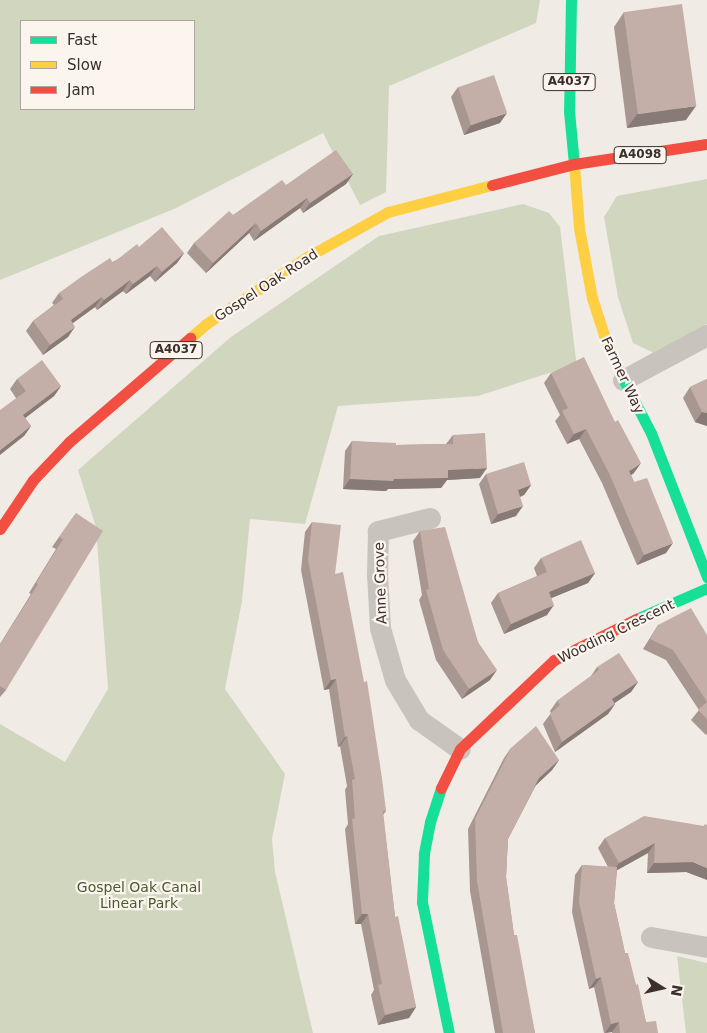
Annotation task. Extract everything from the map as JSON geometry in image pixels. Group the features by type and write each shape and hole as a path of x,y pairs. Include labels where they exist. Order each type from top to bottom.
{"street":[{"name":"A4037","path":"571,0 569,111 574,164"},
{"name":"A4098","path":"574,164 707,144"},
{"name":"Farmer Way","path":"574,164 579,228 592,298 604,334 623,380 651,433 675,490 707,577"},
{"name":"Gospel Oak Road","path":"0,529 34,480 69,442 206,324 307,257 388,212 574,164"},
{"path":"623,380 707,335"},
{"name":"Anne Grove","path":"430,518 378,531 377,574 380,628 395,680 419,720 460,749"},
{"name":"Wooding Crescent","path":"449,1033 422,902 424,854 430,822 440,790 460,749 554,660 643,615 707,588"},
{"path":"651,937 707,947"}],"green space":[{"path":"0,0 540,0 536,23 389,86 386,192 360,205 323,133 174,209 0,280"},
{"path":"707,179 707,324 658,355 633,343 618,297 604,217 617,196"},
{"name":"Gospel Oak Canal Linear Park","path":"523,204 549,213 560,227 577,368 549,373 478,396 338,406 305,524 250,519 242,601 225,689 285,774 272,839 275,872 313,1033 0,1033 0,724 65,762 108,689 96,527 78,470 231,337 379,236"},
{"path":"677,956 707,963 707,1033 686,1033"}],"building":[{"path":"682,4 696,106 638,114 624,12"},
{"path":"494,75 507,113 471,125 458,87"},
{"path":"336,150 353,174 310,203 307,198 261,231 256,223 213,263 194,243 229,211 233,215 282,180 286,185"},
{"path":"162,227 184,253 162,272 157,266 133,284 130,280 104,300 102,297 71,320 75,327 50,345 33,321 63,299 59,293 110,258 113,263 137,244 139,247"},
{"path":"584,357 615,422 618,420 641,463 629,471 634,482 647,478 673,543 644,555 609,473 586,429 574,434 562,411 568,408 551,373"},
{"path":"42,360 61,386 23,415 31,426 0,450 0,410 26,391 17,379"},
{"path":"707,379 707,413 702,412 690,387"},
{"path":"485,433 487,468 448,470 448,478 394,479 393,481 350,479 352,441 396,443 396,445 453,444 453,435"},
{"path":"524,462 531,485 518,490 523,506 498,514 486,474"},
{"path":"76,513 103,531 6,690 0,686 0,645 38,584 36,583 63,539 59,537"},
{"path":"312,522 341,525 335,574 343,572 364,682 367,681 386,811 383,811 395,917 398,916 416,1007 385,1015 378,985 382,984 368,914 362,914 352,819 355,818 352,780 355,779 347,736 345,737 336,679 331,680 308,560"},
{"path":"445,527 478,642 497,670 469,689 443,650 426,590 429,589 420,531"},
{"path":"581,540 595,573 549,592 554,605 511,624 498,593 547,572 541,558"},
{"path":"691,608 707,635 707,702 673,650 650,639 658,625"},
{"path":"619,653 638,682 612,699 615,704 562,742 550,714 560,705 557,701 599,670 597,667"},
{"path":"707,702 707,719 698,710"},
{"path":"536,726 559,760 539,778 508,839 506,877 514,935 517,935 535,1033 503,1033 477,881 475,819 511,748"},
{"path":"644,816 707,825 707,868 693,862 654,863 655,843 619,863 605,838"},
{"path":"582,865 617,867 614,903 625,953 628,953 636,985 638,984 646,1022 656,1021 658,1033 620,1033 619,1022 611,1024 601,977 596,979 579,902"}],"traffic: fast":[{"path":"571,0 569,111 574,164"},
{"path":"621,375 651,433 707,577"},
{"path":"636,619 707,588"},
{"path":"441,788 430,822 424,854 422,902 449,1033"}],"traffic: slow":[{"path":"574,164 579,228 592,298 604,335 621,375"},
{"path":"190,338 206,324 307,257 388,212 492,185"}],"traffic: jam":[{"path":"492,185 574,164 707,144"},
{"path":"0,529 33,480 69,442 190,338"},
{"path":"441,788 460,749 554,660 636,619"}]}
